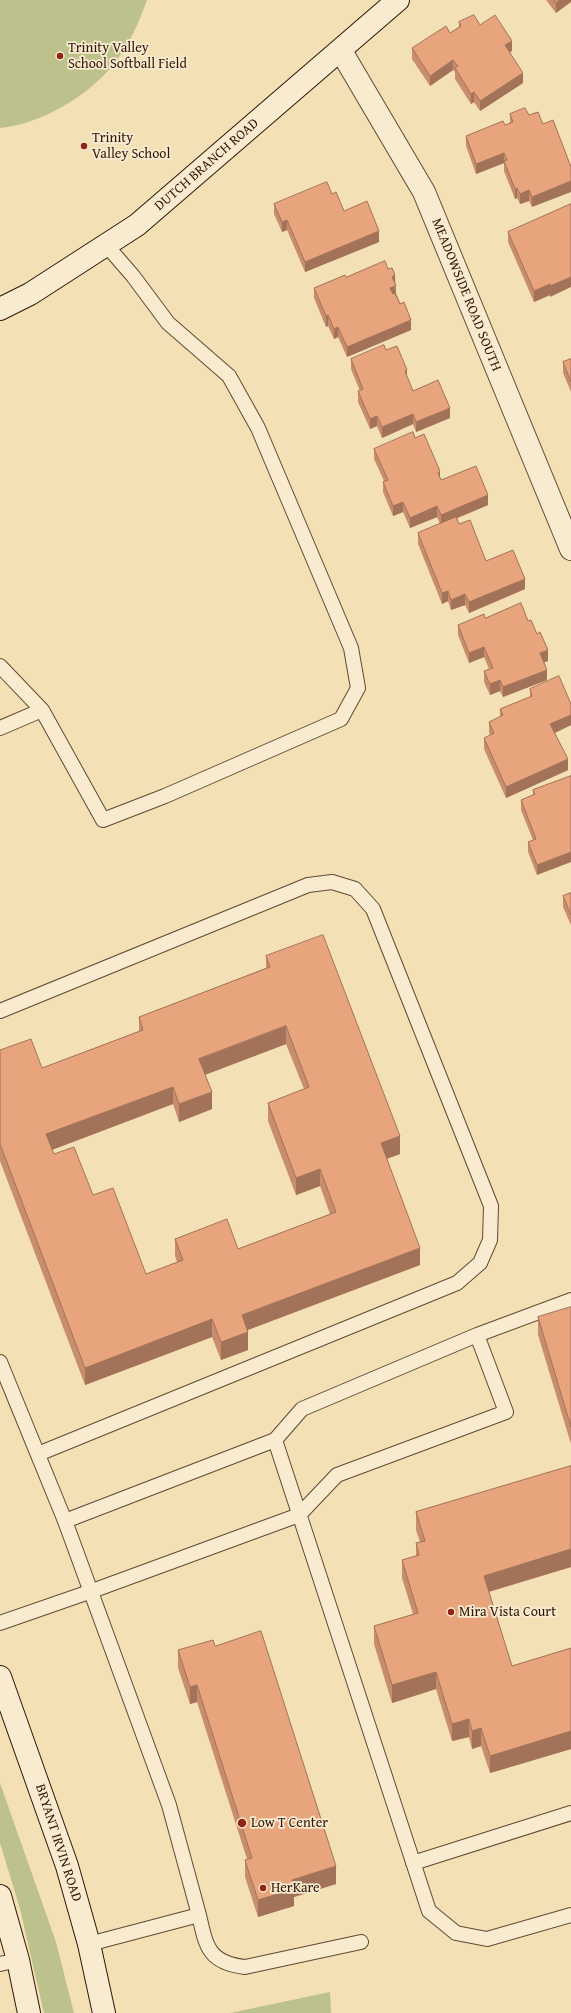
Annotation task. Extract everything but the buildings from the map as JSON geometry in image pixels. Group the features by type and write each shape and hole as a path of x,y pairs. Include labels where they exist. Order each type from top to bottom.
{"street":[{"name":"DUTCH BRANCH ROAD","path":"0,310 30,294 107,246 137,225 341,51 398,0"},
{"name":"MEADOWSIDE ROAD SOUTH","path":"341,51 424,192 571,549"},
{"name":"BRYANT IRVIN ROAD","path":"0,1679 67,1866 89,1944 104,2013"},
{"path":"0,1896 9,1962 29,2013"}],"lane":[{"path":"0,666 42,710 103,820 342,719 358,688 351,648 258,428 229,376 168,324 133,276 107,246"},
{"path":"0,728 42,710"},
{"path":"0,1011 308,885 332,882 355,889 373,908 491,1206 490,1240 480,1263 457,1283 38,1454"},
{"path":"65,1520 275,1440 302,1409 477,1335 571,1300"},
{"path":"0,1623 299,1515 336,1475 506,1412 477,1335"},
{"path":"0,1362 65,1520 170,1805 205,1943 210,1951 225,1963 246,1967 361,1942"},
{"path":"275,1440 429,1911 456,1933 487,1939 571,1915"},
{"path":"413,1863 571,1813"},
{"path":"89,1944 199,1916"}],"green space":[{"name":"Trinity Valley School Softball Field","path":"0,0 147,0 137,25 124,50 113,65 90,88 77,98 47,115 31,121 0,128"},
{"path":"0,1783 56,1942 74,2013 44,2013 20,1909 0,1843"},
{"path":"330,1992 331,2013 230,2013"}],"place":[{"name":"Trinity Valley School Softball Field","path":"60,56"},
{"name":"Trinity Valley School","path":"84,146"},
{"name":"Mira Vista Court","path":"451,1612"},
{"name":"Low T Center","path":"242,1823"},
{"name":"HerKare","path":"263,1888"}]}
